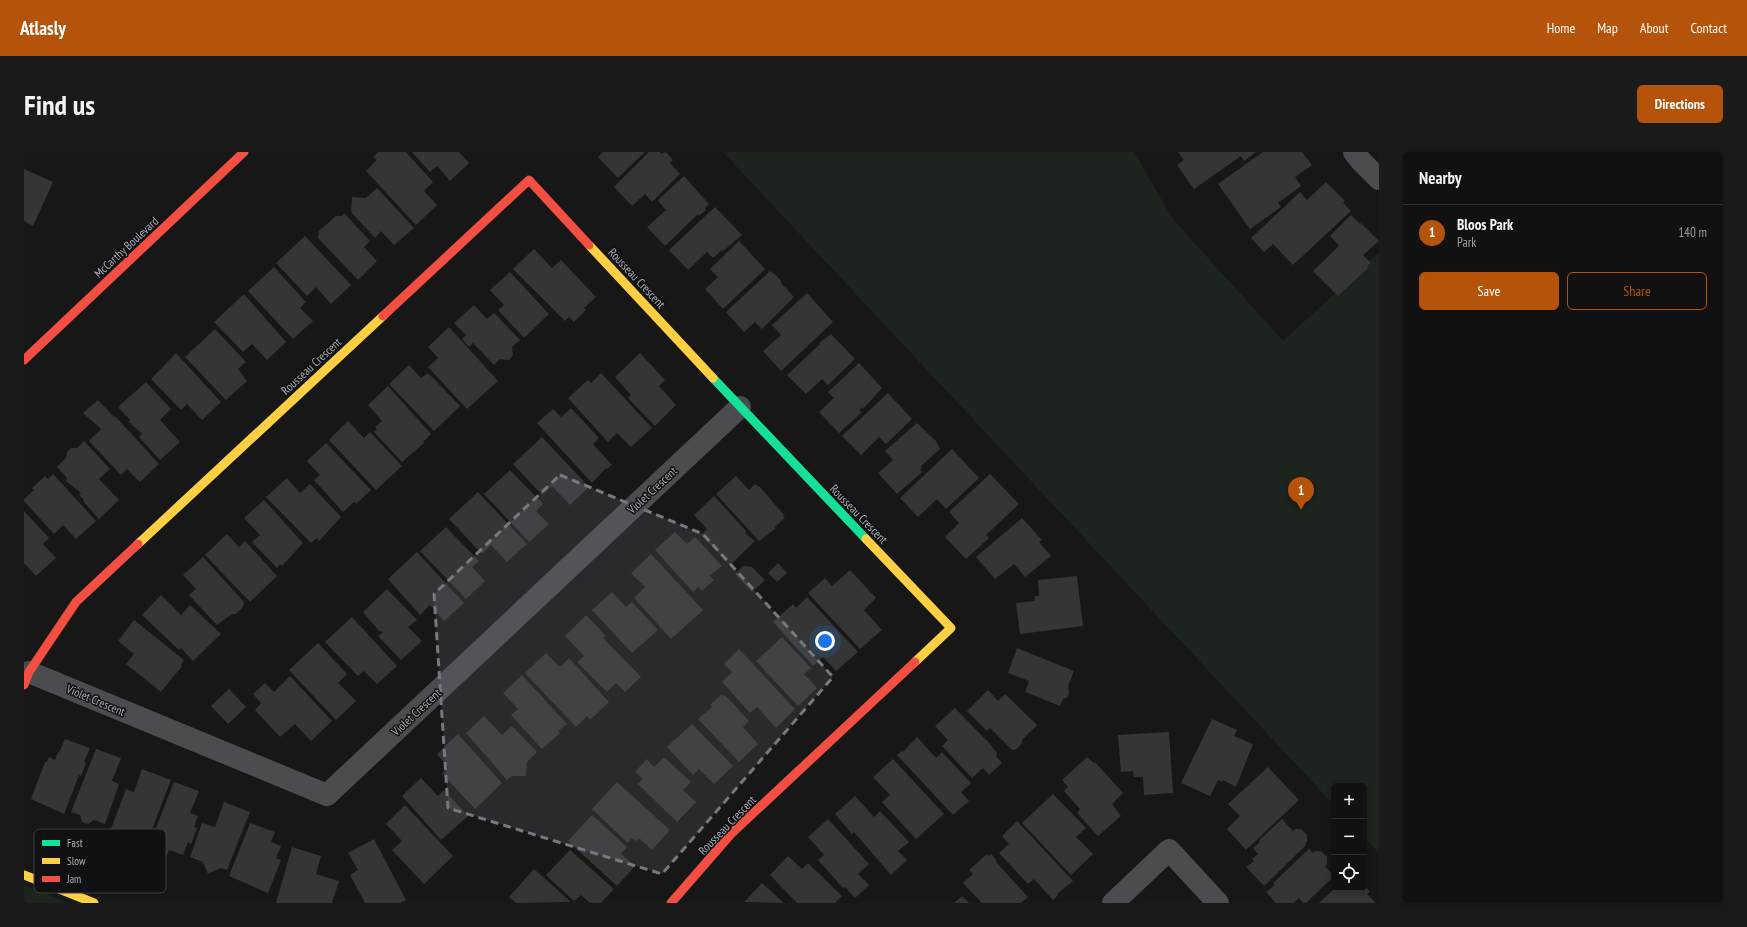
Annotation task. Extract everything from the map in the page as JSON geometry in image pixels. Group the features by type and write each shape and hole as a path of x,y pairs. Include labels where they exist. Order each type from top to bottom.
{"street":[{"name":"McCarthy Boulevard","path":"24,360 244,152"},
{"path":"1354,152 1360,161 1379,179"},
{"name":"Rousseau Crescent","path":"26,678 76,602 529,180 740,407 951,628 731,834 671,903"},
{"name":"Violet Crescent","path":"26,678 327,796 740,407"},
{"path":"1112,903 1169,850 1218,903"},
{"path":"24,875 34,879"},
{"path":"69,893 94,903"}],"highlighted area":[{"path":"560,475 703,534 833,677 662,874 448,808 434,594"}],"shaded area":[{"path":"723,152 1134,152 1172,218 1283,341 1379,253 1379,853 1367,840 1367,783 1331,783 1331,802"},
{"path":"24,885 34,889 34,893 44,893 69,903 24,903"}],"building":[{"path":"378,152 406,152 433,182 424,191 437,205 416,225 366,171 377,160 373,157"},
{"path":"412,152 459,152 469,163 450,181 437,166 430,172"},
{"path":"603,152 645,152 618,178 598,157"},
{"path":"649,152 660,152 661,154 666,152 673,160 670,163 680,174 652,202 645,194 632,206 614,187"},
{"path":"1178,152 1256,152 1244,161 1241,156 1194,189 1177,165 1184,160"},
{"path":"1263,152 1302,152 1312,165 1295,177 1301,186 1278,203 1281,207 1250,229 1218,184"},
{"path":"24,169 53,182 33,226 24,221"},
{"path":"684,176 709,204 705,208 706,210 699,216 698,214 665,246 647,227 666,210 658,201 659,199"},
{"path":"1326,182 1345,201 1343,203 1351,211 1293,265 1273,244 1264,252 1251,238 1300,192 1307,200"},
{"path":"377,188 414,228 394,245 381,231 375,238 351,212 352,197 366,198"},
{"path":"715,207 742,235 713,258 707,252 688,270 669,250"},
{"path":"344,213 370,241 364,247 377,261 358,280 318,238 319,231 336,216 342,216"},
{"path":"1351,215 1379,241 1363,255 1371,263 1367,266 1368,268 1338,296 1313,271 1339,246 1330,236"},
{"path":"305,236 351,285 331,304 316,287 307,296 276,263"},
{"path":"739,241 765,269 723,309 705,289 718,277 710,269"},
{"path":"534,249 552,268 561,260 596,297 584,308 586,310 574,322 569,317 565,321 513,269"},
{"path":"274,267 306,302 300,308 313,321 293,339 248,291"},
{"path":"770,271 776,275 794,297 762,329 755,322 744,332 726,312"},
{"path":"510,272 549,314 524,338 498,310 504,305 490,290"},
{"path":"807,293 833,322 781,371 763,351 781,335 772,325"},
{"path":"244,294 286,342 267,360 252,344 243,352 214,322"},
{"path":"474,305 487,319 494,313 520,340 512,347 513,355 509,360 500,359 494,365 473,343 469,347 462,339 466,335 454,323"},
{"path":"449,327 498,381 467,409 428,367 438,358 428,347"},
{"path":"215,329 246,362 238,369 247,381 226,400 185,357"},
{"path":"831,334 855,359 828,385 822,379 806,394 787,375 820,344 819,343"},
{"path":"176,353 221,402 202,420 187,404 181,410 151,379"},
{"path":"640,353 665,380 659,386 676,405 655,426 628,398 631,395 615,377"},
{"path":"859,363 882,388 863,409 862,407 859,410 862,412 839,433 819,412 834,398 828,392"},
{"path":"409,365 421,378 428,373 460,406 434,431 389,384"},
{"path":"601,373 652,428 631,447 617,433 608,442 568,398 588,380 591,383"},
{"path":"146,382 171,409 160,420 180,442 160,460 139,437 142,434 129,422 130,420 118,407"},
{"path":"388,386 431,434 423,442 424,443 402,462 374,432 377,429 375,427 382,421 368,405"},
{"path":"888,393 912,419 886,444 879,437 861,455 842,436"},
{"path":"98,400 114,417 115,416 159,464 140,482 127,469 121,475 89,441 101,429 83,413"},
{"path":"571,408 599,438 593,444 612,465 607,469 606,468 592,483 537,423 553,409 561,417"},
{"path":"348,421 364,438 370,432 402,466 376,490 329,440"},
{"path":"917,423 936,441 940,449 921,466 922,468 920,470 922,472 897,494 878,473 893,460 885,451"},
{"path":"542,437 589,487 570,505 552,486 542,495 513,464"},
{"path":"84,441 110,469 99,479 119,500 99,519 83,501 84,500 79,495 81,493 66,481 67,478 57,467 66,458 67,452 71,448 77,448"},
{"path":"326,443 371,490 356,504 354,502 343,512 314,480 320,475 307,461"},
{"path":"952,449 979,478 946,509 937,499 918,517 900,498"},
{"path":"510,470 543,504 536,511 549,524 529,542 484,494"},
{"path":"53,474 96,521 76,539 63,525 54,534 24,501 24,499 34,490 32,488 45,476 48,479"},
{"path":"990,474 1019,504 986,535 989,538 966,559 945,537 959,523 949,512"},
{"path":"736,476 749,490 755,484 760,487 785,517 775,527 775,529 759,541 716,494"},
{"path":"287,478 300,493 310,484 341,517 319,541 317,538 311,543 266,497"},
{"path":"478,492 527,544 507,562 491,545 482,554 449,519"},
{"path":"714,496 746,531 745,533 755,541 730,565 701,535 707,529 694,515"},
{"path":"264,500 303,543 282,566 280,564 277,568 252,542 260,535 244,518"},
{"path":"24,511 49,538 43,544 56,558 36,576 24,563"},
{"path":"1022,518 1042,540 1039,542 1051,556 1025,577 1014,564 995,579 976,557"},
{"path":"446,527 479,561 472,567 485,581 466,599 420,551"},
{"path":"675,532 687,544 695,537 722,566 710,576 714,580 702,591 698,587 693,592 655,550"},
{"path":"227,534 239,547 245,541 277,576 250,602 205,555"},
{"path":"417,552 464,603 444,621 430,605 420,615 388,579"},
{"path":"651,554 703,610 671,639 634,598 645,587 631,573"},
{"path":"203,557 244,602 243,607 236,614 232,614 217,625 189,595 196,589 183,575"},
{"path":"778,563 787,573 777,582 768,573"},
{"path":"743,566 752,567 765,580 752,592 735,574"},
{"path":"850,570 876,598 864,610 882,630 860,649 808,593 825,578 832,586"},
{"path":"1077,576 1083,626 1020,634 1016,603 1035,601 1035,596 1039,596 1038,580"},
{"path":"387,589 417,620 408,627 422,641 401,660 378,636 383,632 380,632 363,612"},
{"path":"612,592 626,607 632,602 658,630 632,653 592,610"},
{"path":"161,595 181,615 190,605 221,634 193,661 181,648 179,650 142,615"},
{"path":"807,597 858,652 836,671 823,657 813,666 773,622 793,604 796,608"},
{"path":"586,615 606,636 603,638 641,677 625,692 616,683 607,692 577,662 584,656 565,636"},
{"path":"352,617 397,666 377,684 364,671 358,676 325,642"},
{"path":"134,620 184,660 181,665 182,666 161,692 126,664 134,654 118,641"},
{"path":"782,637 811,668 804,674 817,688 798,706 756,661"},
{"path":"318,643 347,674 338,683 356,701 336,720 289,670"},
{"path":"1017,648 1074,671 1068,686 1068,697 1063,699 1060,706 1025,692 1029,681 1008,673"},
{"path":"739,649 795,709 776,728 757,707 750,713 722,682 732,672 724,664"},
{"path":"546,653 560,667 569,658 609,702 590,720 587,716 576,727 525,673"},
{"path":"522,675 567,724 558,731 560,733 542,749 511,715 518,709 503,693"},
{"path":"290,676 332,721 311,741 295,724 280,737 255,710 261,703 253,694 265,683 274,692"},
{"path":"229,689 246,707 228,724 211,706"},
{"path":"988,690 998,701 1005,694 1037,725 1022,740 1022,743 1017,749 1012,750 990,728 987,731 967,711"},
{"path":"722,694 723,696 725,695 749,721 743,727 758,744 739,762 698,719 712,707 710,705"},
{"path":"955,708 997,753 996,756 1002,763 989,775 983,768 972,778 942,746 948,740 935,726"},
{"path":"484,716 502,735 512,726 537,752 527,762 526,776 512,776 507,780 466,733"},
{"path":"1212,719 1237,730 1234,736 1253,744 1236,787 1223,780 1222,782 1218,780 1210,796 1181,783"},
{"path":"692,724 733,766 714,784 699,769 693,775 667,747"},
{"path":"1169,732 1173,793 1144,795 1143,777 1134,777 1133,771 1121,772 1118,735"},
{"path":"458,734 502,783 475,809 442,773 448,767 437,754"},
{"path":"917,737 936,758 942,752 971,783 961,792 969,801 953,815 897,755 902,751 903,752"},
{"path":"65,739 90,748 84,762 86,763 81,776 79,775 64,814 31,799 45,762 47,762 49,757 55,760"},
{"path":"96,749 121,758 112,781 119,784 105,824 94,820 88,824 82,822 80,815 71,812"},
{"path":"664,757 691,782 683,790 696,802 677,822 638,784 643,779 635,772 647,759 654,767"},
{"path":"1087,757 1094,763 1095,762 1123,793 1112,804 1121,816 1098,836 1077,813 1080,809 1064,791 1068,787 1062,780"},
{"path":"893,759 944,814 916,839 882,802 890,795 873,777"},
{"path":"1268,767 1299,800 1246,850 1227,829 1240,816 1228,804"},
{"path":"142,769 171,780 152,829 111,829 126,789 134,792"},
{"path":"421,778 438,796 444,790 468,816 441,840 402,796"},
{"path":"174,782 199,791 190,813 198,816 194,827 197,828 191,844 188,842 183,855 169,850 166,858 166,829 156,829"},
{"path":"617,782 670,830 652,850 639,838 636,841 632,838 628,843 592,809"},
{"path":"1053,794 1086,828 1076,837 1093,854 1071,875 1022,823"},
{"path":"855,796 874,817 880,811 909,842 898,851 907,860 891,875 854,832 852,834 835,814"},
{"path":"224,802 250,812 227,870 220,868 208,874 203,862 190,857 202,823 215,827"},
{"path":"405,805 453,856 424,884 392,850 402,841 386,824"},
{"path":"592,815 627,847 621,854 635,866 617,886 568,841"},
{"path":"828,819 869,864 858,874 869,885 855,898 845,887 843,888 818,860 824,855 808,837"},
{"path":"1282,819 1293,831 1295,829 1301,829 1307,835 1307,842 1305,844 1306,845 1264,886 1246,867 1254,861 1252,859 1258,854 1253,848 1260,842 1259,840"},
{"path":"1017,821 1073,881 1057,894 1058,895 1053,900 1034,879 1028,884 999,853 1009,844 1002,836"},
{"path":"250,823 275,832 271,842 281,846 276,858 281,860 268,893 229,876"},
{"path":"374,839 406,900 400,903 365,903 350,875 358,870 348,853"},
{"path":"292,847 321,856 316,874 339,881 332,903 276,903"},
{"path":"1309,849 1313,853 1315,851 1321,851 1327,857 1327,864 1325,866 1331,873 1331,879 1306,903 1303,903 1299,898 1294,903 1276,903 1266,892 1275,885 1273,883"},
{"path":"570,850 614,889 601,903 590,903 581,895 574,901 546,875"},
{"path":"987,854 989,856 991,854 997,861 996,862 1028,897 1021,903 982,903 963,883 973,874 969,870"},
{"path":"788,856 802,869 808,863 842,896 835,903 797,903 770,875"},
{"path":"534,869 571,902 516,903 509,897"},
{"path":"762,883 784,903 744,902"},
{"path":"1367,888 1370,892 1367,894 1376,903 1319,903 1332,891 1367,891"},
{"path":"962,896 969,903 954,903"}],"traffic: fast":[{"path":"713,378 866,539"}],"traffic: slow":[{"path":"589,245 713,378"},
{"path":"138,544 383,316"},
{"path":"866,539 951,628 915,662"},
{"path":"24,875 34,879"},
{"path":"69,893 94,903"}],"traffic: jam":[{"path":"24,360 244,152"},
{"path":"383,316 529,180 589,245"},
{"path":"24,685 29,672 76,602 138,544"},
{"path":"671,903 731,834 915,662"}],"place":[{"name":"Bloos Park","path":"1301,510"}]}
